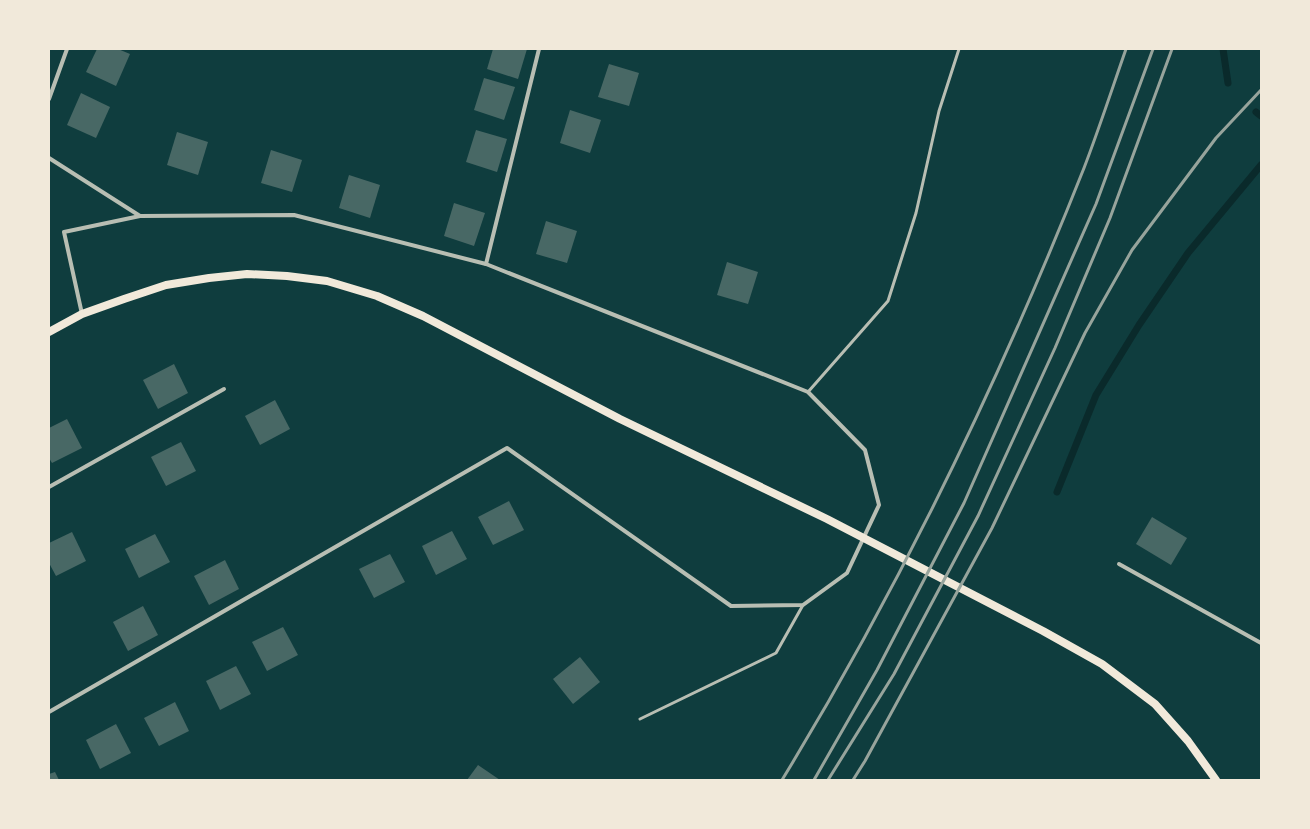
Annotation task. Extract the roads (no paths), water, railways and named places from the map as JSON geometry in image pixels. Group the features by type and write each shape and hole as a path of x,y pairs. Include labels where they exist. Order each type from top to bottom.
{"main road":[{"path":"49,332 82,314 166,285 209,278 253,274 287,276 327,281 377,296 423,316 620,419 827,519 1043,631 1102,664 1155,704 1188,741 1216,780"}],"street":[{"path":"49,99 67,49"},
{"path":"486,264 539,49"},
{"path":"49,158 140,216"},
{"path":"49,712 506,448 731,606 803,605 847,573 879,505 865,450 808,392 486,264 294,215 140,216 64,232 82,314"},
{"path":"49,487 224,389"},
{"path":"1119,564 1261,643"}],"lane":[{"path":"808,392 888,301 916,213 939,111 959,49"},
{"path":"640,719 776,653 803,605"}],"waterway":[{"path":"1223,49 1228,83"},
{"path":"1256,112 1261,116"},
{"path":"1057,492 1096,395 1139,325 1188,253 1261,165"}],"railway":[{"path":"782,780 868,632 908,557 983,403 1052,247 1084,168 1126,49"},
{"path":"814,780 877,670 964,503 1096,204 1153,49"},
{"path":"828,780 894,674 978,516 1055,348 1110,218 1172,49"},
{"path":"853,780 865,761 992,528 1085,333 1132,250 1216,138 1261,90"}]}
